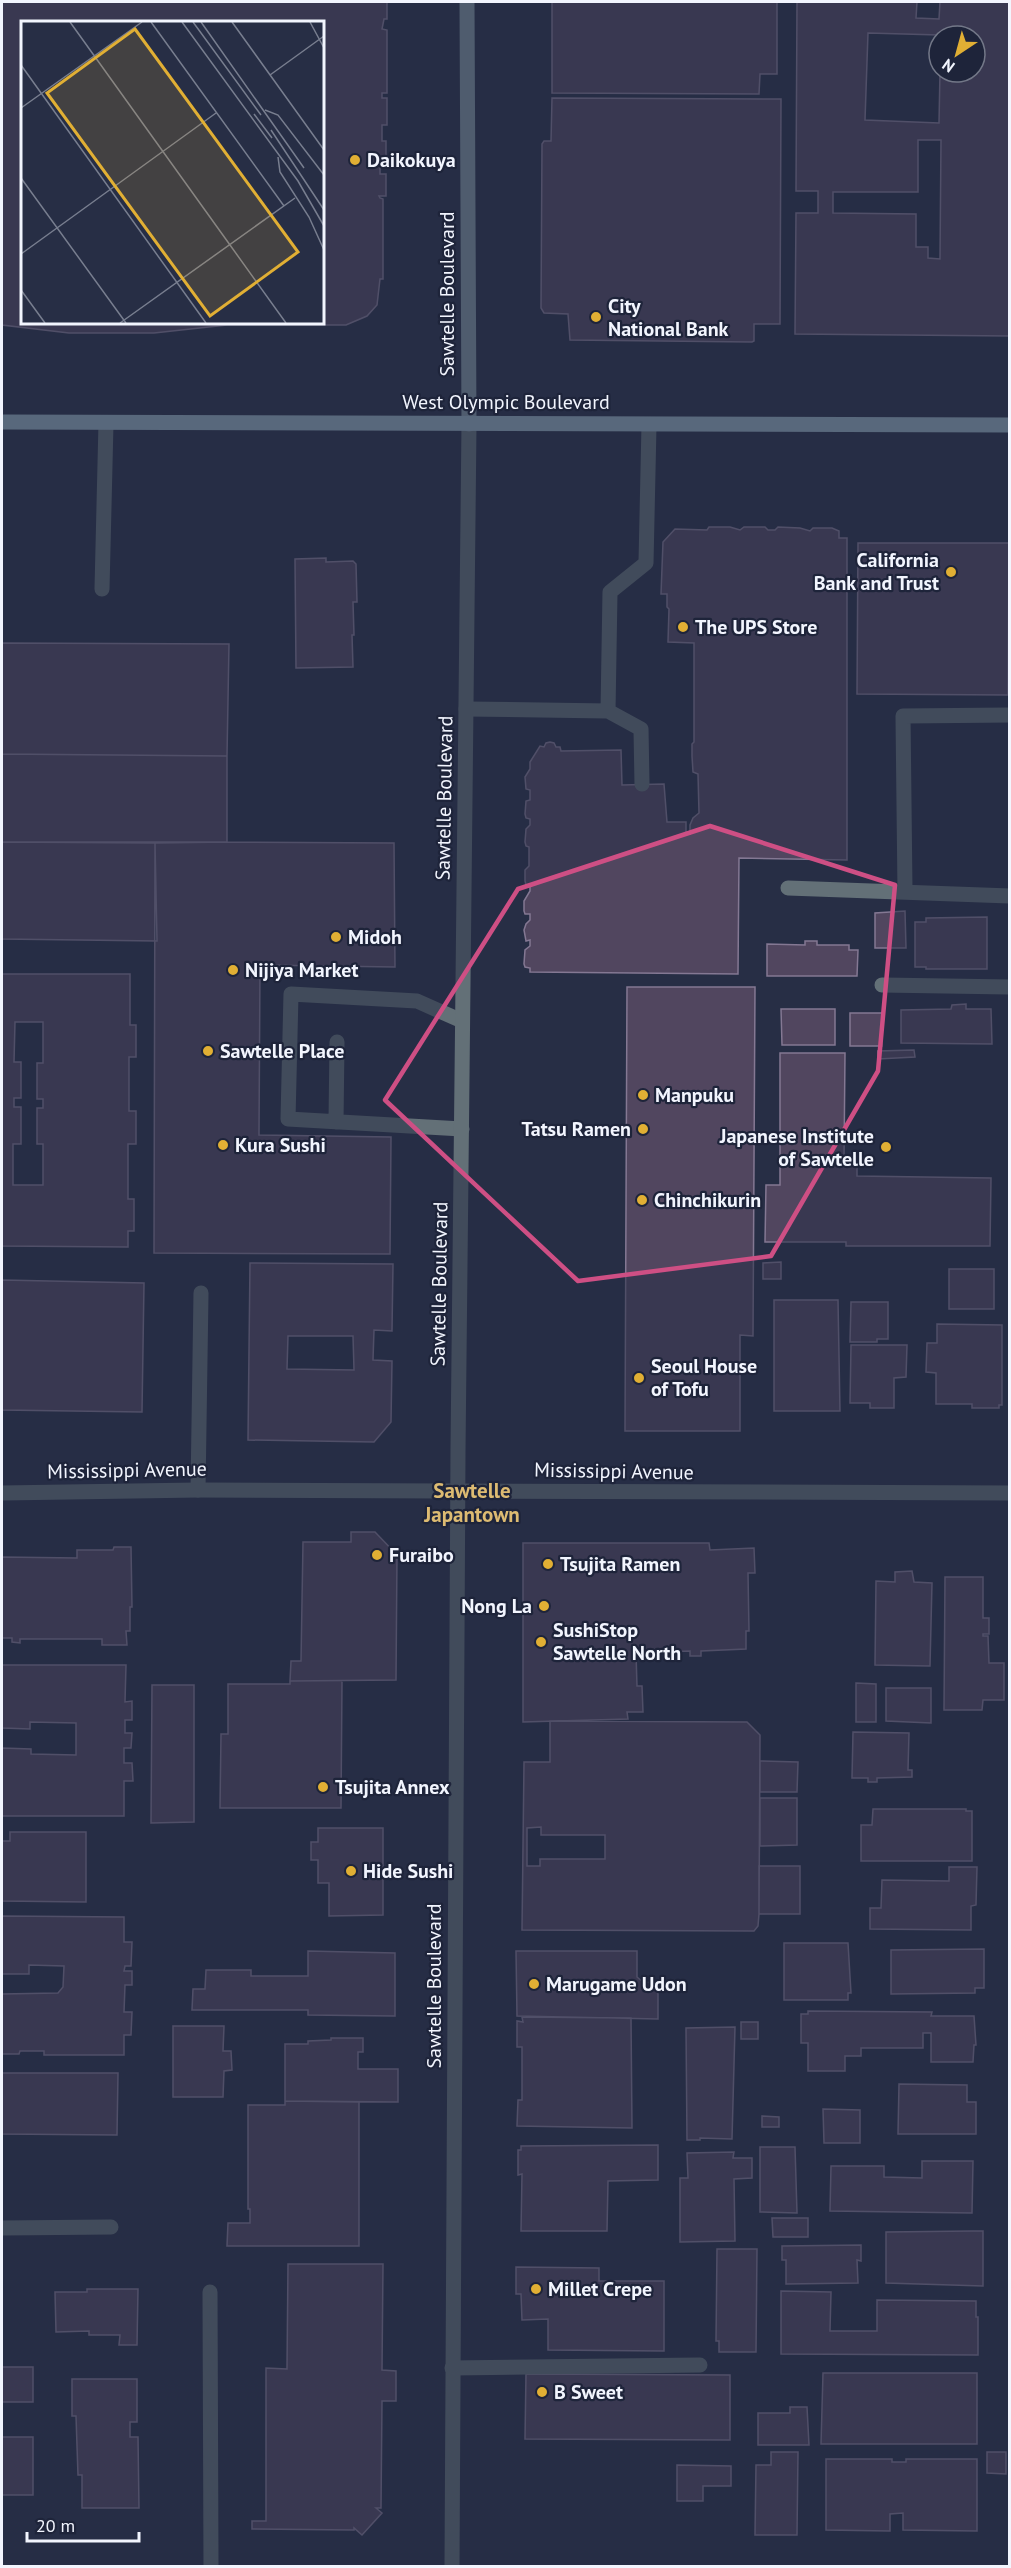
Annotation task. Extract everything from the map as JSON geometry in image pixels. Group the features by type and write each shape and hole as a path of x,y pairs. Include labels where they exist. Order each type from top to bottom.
{"main road":[{"name":"Sawtelle Boulevard","path":"467,2 469,424"},
{"name":"West Olympic Boulevard","path":"2,422 1010,425"}],"street":[{"path":"102,589 105,423"},
{"name":"Sawtelle Boulevard","path":"452,2566 458,1490 469,424"},
{"path":"608,711 610,592 646,563 649,424"},
{"path":"466,709 608,711 641,729 642,784"},
{"path":"905,891 903,716 1010,716"},
{"path":"788,888 1010,896"},
{"path":"882,985 1010,987"},
{"path":"462,1021 417,1001 291,994 288,1119 462,1129"},
{"path":"336,1122 337,1042"},
{"path":"198,1490 201,1293"},
{"name":"Mississippi Avenue","path":"2,1492 458,1490 1010,1494"},
{"path":"2,2228 111,2226"},
{"path":"210,2292 211,2566"},
{"path":"452,2368 700,2365"}],"highlighted area":[{"path":"710,826 895,885 878,1071 771,1256 578,1281 385,1100 518,889"}],"building":[{"path":"2,2 387,2 387,19 384,19 382,29 387,30 387,93 382,93 382,98 387,98 387,125 382,125 382,141 386,141 386,165 380,164 380,174 386,174 386,196 379,196 383,199 383,279 380,279 377,305 367,316 346,325 227,325 154,333 69,333 2,325"},
{"path":"552,2 777,2 777,74 760,74 759,94 552,93"},
{"path":"797,2 917,2 916,18 939,19 940,2 1010,2 1010,336 795,334 796,213 818,213 818,191 796,191","holes":["918,140 941,140 940,259 928,258 928,247 916,247 916,214 833,213 833,192 918,192"]},
{"path":"552,98 781,99 780,324 754,324 754,341 752,342 570,340 568,314 544,313 541,308 542,144 544,141 551,141"},
{"path":"709,527 730,527 740,530 744,527 765,527 768,530 775,530 778,527 810,531 813,528 832,528 839,531 839,538 847,538 847,860 739,858 738,974 530,972 530,968 525,967 524,964 525,950 530,946 530,940 526,941 524,930 530,920 530,914 525,914 524,911 524,901 530,891 530,886 526,885 525,881 525,870 529,866 529,847 525,842 526,829 530,825 530,819 526,818 525,814 526,801 530,800 530,790 526,789 525,777 530,769 530,762 540,746 544,747 550,742 560,747 561,751 621,750 622,785 664,784 667,822 686,822 686,834 690,834 693,818 699,813 698,774 693,772 692,756 694,643 668,642 667,594 661,594 663,542 675,529 707,530"},
{"path":"858,543 1009,543 1008,695 857,694"},
{"path":"326,558 326,562 353,561 356,564 357,602 353,602 353,667 296,668 295,559"},
{"path":"2,643 229,644 227,756 2,754"},
{"path":"2,754 227,756 227,842 2,842"},
{"path":"2,842 155,843 157,941 2,939"},
{"name":"Sawtelle Place","path":"155,843 394,843 395,967 260,965 259,1135 391,1137 390,1254 154,1253"},
{"path":"905,911 906,948 875,948 875,913"},
{"path":"987,917 987,969 915,967 915,922 926,922 926,918"},
{"path":"805,941 817,941 817,945 849,945 849,950 858,950 857,976 767,976 767,944 805,945"},
{"path":"2,974 130,974 130,1025 136,1025 136,1057 129,1057 129,1111 136,1111 136,1144 128,1144 128,1199 134,1199 134,1231 128,1231 128,1247 2,1246","holes":["15,1022 43,1022 43,1063 37,1063 37,1099 43,1099 43,1108 37,1108 37,1144 43,1144 43,1185 13,1185 13,1144 21,1144 21,1107 14,1107 14,1098 21,1098 21,1062 14,1062"]},
{"path":"627,987 755,987 753,1336 740,1335 740,1431 625,1431"},
{"path":"966,1004 966,1009 991,1009 992,1044 901,1043 901,1010 951,1009 952,1005"},
{"path":"781,1009 835,1009 835,1045 782,1045"},
{"path":"850,1013 882,1013 882,1046 850,1046"},
{"path":"914,1050 915,1057 878,1059 878,1051"},
{"path":"780,1053 845,1053 844,1161 857,1161 857,1176 991,1178 990,1246 846,1246 846,1242 765,1242 766,1185 780,1185"},
{"path":"781,1262 781,1279 763,1279 763,1263"},
{"path":"250,1263 393,1264 392,1331 374,1330 373,1360 392,1361 391,1422 374,1442 248,1440","holes":["288,1336 353,1336 354,1370 287,1369"]},
{"path":"949,1269 994,1269 994,1309 949,1309"},
{"path":"2,1280 144,1283 142,1412 2,1410"},
{"path":"774,1300 838,1300 840,1411 774,1411"},
{"path":"851,1302 888,1302 888,1339 877,1339 877,1342 850,1342"},
{"path":"937,1324 1002,1325 1002,1405 999,1405 999,1408 972,1408 972,1404 936,1404 936,1373 926,1372 927,1343 937,1343"},
{"path":"851,1345 907,1345 906,1377 894,1378 894,1408 870,1408 870,1403 850,1403"},
{"path":"351,1532 375,1532 397,1555 396,1680 290,1681 291,1661 301,1661 303,1542 351,1542"},
{"path":"523,1543 709,1543 710,1550 754,1548 755,1573 748,1573 749,1631 746,1631 746,1649 701,1651 701,1656 690,1656 690,1651 636,1653 637,1686 642,1686 643,1712 627,1712 628,1719 523,1722"},
{"path":"114,1547 131,1547 132,1607 130,1607 130,1631 126,1631 127,1645 102,1645 102,1639 20,1639 20,1643 12,1642 12,1638 2,1638 2,1557 77,1558 77,1550 113,1550"},
{"path":"912,1571 914,1582 932,1583 930,1666 875,1665 876,1581 895,1582 895,1572"},
{"path":"945,1577 983,1577 983,1618 989,1618 989,1634 983,1634 983,1636 988,1636 989,1663 1004,1663 1004,1700 983,1700 982,1710 944,1710"},
{"path":"2,1665 126,1665 125,1702 132,1701 132,1720 125,1720 125,1733 132,1733 131,1748 124,1748 124,1763 132,1763 133,1781 124,1781 124,1816 2,1816 2,1748 31,1749 31,1754 76,1755 76,1723 30,1722 30,1729 2,1728"},
{"path":"290,1681 342,1681 341,1808 220,1808 221,1734 228,1734 228,1684 290,1684"},
{"path":"856,1683 876,1684 876,1722 856,1722"},
{"path":"152,1685 194,1685 194,1822 151,1823"},
{"path":"886,1688 931,1688 931,1723 886,1721"},
{"path":"550,1721 747,1722 760,1735 759,1914 758,1926 754,1931 522,1930 524,1762 550,1762","holes":["541,1827 541,1835 605,1835 605,1859 540,1859 540,1866 527,1866 527,1828"]},
{"path":"853,1732 909,1733 908,1770 912,1770 912,1777 877,1778 877,1782 868,1782 868,1778 852,1778"},
{"path":"760,1761 798,1762 797,1792 760,1792"},
{"path":"760,1798 797,1798 797,1845 760,1846"},
{"path":"873,1809 966,1809 966,1811 972,1811 972,1861 861,1861 861,1825 872,1825"},
{"name":"Hide Sushi","path":"318,1828 383,1828 383,1915 329,1916 329,1883 318,1883 318,1860 311,1860 311,1842 318,1842"},
{"path":"10,1832 86,1832 86,1902 2,1901 2,1841 10,1841"},
{"path":"759,1866 800,1866 800,1914 759,1914"},
{"path":"949,1867 977,1867 976,1905 971,1906 971,1930 870,1929 870,1908 881,1908 882,1880 949,1881"},
{"path":"2,1916 124,1917 124,1942 132,1942 131,1966 125,1966 124,1971 132,1971 132,1985 125,1985 124,2012 132,2012 131,2035 124,2035 124,2055 44,2055 44,2051 2,2054 2,1994 58,1993 63,1987 64,1966 29,1965 29,1974 2,1974"},
{"path":"784,1943 848,1943 851,1993 848,1993 848,2000 784,2000"},
{"path":"984,1949 984,1988 975,1988 975,1993 891,1994 891,1950"},
{"path":"308,1951 395,1953 395,2016 308,2015 308,2010 192,2010 193,1989 205,1989 206,1970 251,1970 251,1976 308,1976"},
{"path":"516,1951 637,1951 637,1977 643,1982 658,1983 658,2019 517,2016"},
{"path":"808,2011 932,2012 931,2016 974,2016 976,2045 974,2045 973,2062 931,2062 931,2033 923,2033 923,2048 861,2048 861,2056 845,2056 845,2071 808,2071 808,2043 801,2043 801,2014 808,2014"},
{"path":"522,2017 631,2018 632,2128 517,2126 518,2100 522,2100 522,2047 517,2047 517,2021 523,2022"},
{"path":"741,2022 758,2022 758,2039 741,2039"},
{"path":"173,2026 224,2026 223,2051 231,2051 232,2070 224,2071 223,2097 173,2097"},
{"path":"735,2027 732,2139 687,2140 686,2028"},
{"path":"331,2038 363,2038 363,2052 358,2052 358,2069 398,2069 398,2102 285,2101 285,2044 308,2044 308,2041 331,2040"},
{"path":"2,2073 118,2073 117,2135 2,2134"},
{"path":"899,2084 967,2085 967,2102 976,2102 976,2134 898,2134"},
{"path":"285,2101 359,2102 359,2246 227,2246 228,2223 250,2223 248,2105 285,2105"},
{"path":"823,2109 860,2110 860,2143 824,2143"},
{"path":"762,2116 779,2117 779,2127 762,2127"},
{"path":"658,2145 658,2180 608,2181 607,2231 521,2231 522,2174 518,2175 518,2150 521,2150 521,2146"},
{"path":"760,2147 795,2147 797,2213 760,2212"},
{"path":"734,2152 733,2158 752,2158 752,2178 734,2179 735,2241 680,2242 680,2178 688,2178 687,2153"},
{"path":"922,2161 973,2161 972,2213 830,2211 831,2166 884,2166 884,2177 922,2178"},
{"path":"772,2218 808,2218 808,2237 773,2237"},
{"path":"983,2231 983,2286 886,2283 886,2232"},
{"path":"861,2245 861,2261 857,2260 858,2283 786,2284 786,2260 782,2260 782,2246"},
{"path":"717,2249 757,2249 756,2352 719,2352 719,2341 716,2341"},
{"path":"288,2264 383,2264 382,2370 396,2371 396,2401 382,2401 381,2508 376,2508 382,2513 362,2535 354,2528 354,2530 252,2529 252,2521 266,2521 266,2368 287,2369"},
{"path":"516,2267 599,2268 599,2281 664,2281 664,2351 548,2350 548,2319 522,2320 521,2294 516,2294"},
{"path":"87,2289 138,2289 137,2345 119,2345 120,2335 89,2335 89,2331 56,2332 55,2292 87,2292"},
{"path":"781,2291 831,2292 830,2331 877,2331 877,2300 976,2301 978,2355 781,2354"},
{"path":"2,2367 33,2367 33,2402 2,2402"},
{"path":"823,2373 977,2373 977,2444 821,2444"},
{"path":"526,2374 730,2375 730,2440 525,2439"},
{"path":"72,2379 137,2379 137,2422 130,2422 130,2437 138,2437 139,2508 82,2508 82,2475 78,2475 76,2416 72,2416"},
{"path":"790,2407 807,2407 809,2445 758,2445 758,2413 790,2413"},
{"path":"2,2437 33,2437 33,2495 2,2495"},
{"path":"771,2452 798,2452 797,2535 755,2535 756,2465 771,2465"},
{"path":"987,2452 1006,2452 1006,2474 987,2473"},
{"path":"826,2459 892,2459 892,2462 906,2462 906,2459 977,2459 977,2531 903,2530 903,2513 890,2514 890,2531 826,2530"},
{"path":"677,2465 731,2466 731,2486 703,2486 703,2501 677,2501"}],"place":[{"name":"Daikokuya","path":"355,160"},
{"name":"City National Bank","path":"596,317"},
{"name":"California Bank and Trust","path":"951,572"},
{"name":"The UPS Store","path":"683,627"},
{"name":"Midoh","path":"336,937"},
{"name":"Nijiya Market","path":"233,970"},
{"name":"Sawtelle Place","path":"208,1051"},
{"name":"Manpuku","path":"643,1095"},
{"name":"Tatsu Ramen","path":"643,1129"},
{"name":"Kura Sushi","path":"223,1145"},
{"name":"Japanese Institute of Sawtelle","path":"886,1147"},
{"name":"Chinchikurin","path":"642,1200"},
{"name":"Seoul House of Tofu","path":"639,1378"},
{"name":"Furaibo","path":"377,1555"},
{"name":"Tsujita Ramen","path":"548,1564"},
{"name":"Nong La","path":"544,1606"},
{"name":"SushiStop Sawtelle North","path":"541,1642"},
{"name":"Tsujita Annex","path":"323,1787"},
{"name":"Hide Sushi","path":"351,1871"},
{"name":"Marugame Udon","path":"534,1984"},
{"name":"Millet Crepe","path":"536,2289"},
{"name":"B Sweet","path":"542,2392"}],"district":[{"name":"Sawtelle Japantown","path":"472,1502"}]}
